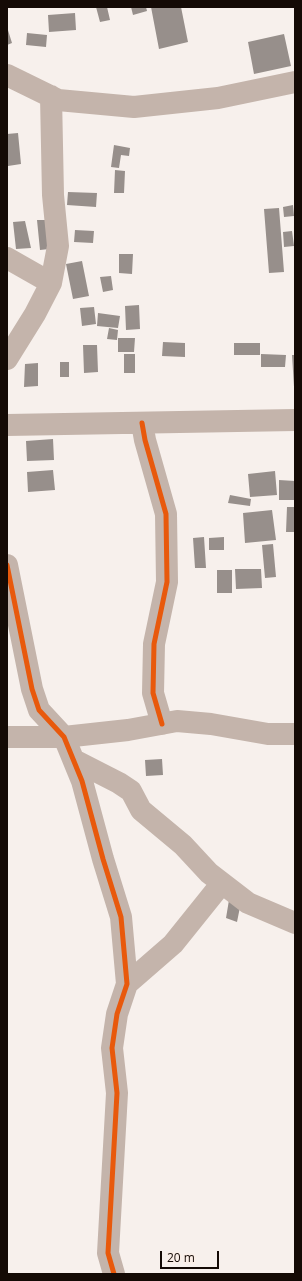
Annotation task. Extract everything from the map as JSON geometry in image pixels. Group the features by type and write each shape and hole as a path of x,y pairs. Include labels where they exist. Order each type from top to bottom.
{"street":[{"path":"7,75 58,100 134,107 218,98 295,82"},
{"path":"7,359 35,314 51,283 58,246 53,195 51,96"},
{"path":"7,258 51,283"},
{"path":"7,425 295,420"},
{"path":"142,423 145,440 166,514 167,582 154,644 153,693 162,724"},
{"path":"7,565 25,656 39,710 64,737 74,760 82,781 103,859 121,917 127,984 117,1014 112,1048 117,1093 108,1253 114,1274"},
{"path":"7,737 64,737 128,730 177,721 211,724 268,734 295,734"},
{"path":"74,760 119,783 131,791 141,810 183,845 209,873 248,903 295,923"},
{"path":"127,984 173,944 222,883"}],"building":[{"path":"96,7 107,7 110,20 100,22"},
{"path":"131,7 146,7 147,11 133,15"},
{"path":"151,7 181,7 188,42 159,49"},
{"path":"75,13 76,30 49,32 48,15"},
{"path":"7,27 12,43 7,45"},
{"path":"27,33 47,35 46,47 26,45"},
{"path":"284,34 291,66 254,74 248,42"},
{"path":"18,133 21,164 8,166 7,134"},
{"path":"114,145 130,148 129,156 121,155 119,168 111,167"},
{"path":"115,170 125,171 124,193 114,193"},
{"path":"68,192 97,193 96,207 67,205"},
{"path":"293,205 294,216 284,217 283,207"},
{"path":"279,208 284,272 269,273 264,209"},
{"path":"37,220 47,220 49,249 40,250"},
{"path":"25,221 31,248 16,249 13,222"},
{"path":"75,230 94,231 93,243 74,242"},
{"path":"292,231 294,246 284,247 283,232"},
{"path":"119,254 133,254 132,274 119,273"},
{"path":"82,261 89,296 73,299 66,264"},
{"path":"111,276 113,290 103,292 100,277"},
{"path":"139,305 140,329 126,330 125,306"},
{"path":"94,307 96,324 82,326 80,308"},
{"path":"98,313 120,316 118,328 97,326"},
{"path":"109,328 118,330 117,340 107,339"},
{"path":"118,338 135,338 134,352 118,352"},
{"path":"163,342 185,343 185,357 162,356"},
{"path":"234,343 260,343 260,355 234,355"},
{"path":"83,345 97,345 98,372 84,373"},
{"path":"124,354 135,354 135,373 124,373"},
{"path":"261,354 286,355 285,367 261,367"},
{"path":"292,355 295,355 295,387 294,387"},
{"path":"60,362 69,362 69,377 60,377"},
{"path":"38,363 38,386 24,387 25,364"},
{"path":"53,439 54,460 27,461 26,441"},
{"path":"53,470 55,490 28,492 27,472"},
{"path":"275,471 277,495 250,497 248,474"},
{"path":"279,480 295,481 295,500 279,500"},
{"path":"230,495 251,499 250,506 228,503"},
{"path":"287,507 295,507 295,532 286,532"},
{"path":"272,510 276,540 245,543 243,513"},
{"path":"204,537 206,568 195,568 193,538"},
{"path":"224,537 224,550 209,550 209,538"},
{"path":"273,544 276,577 265,578 262,545"},
{"path":"235,569 261,569 262,588 236,589"},
{"path":"217,570 232,570 232,593 217,593"},
{"path":"162,759 163,775 146,776 145,760"},
{"path":"229,900 241,902 237,922 226,918"}],"cycle path":[{"path":"142,423 145,440 166,514 167,582 154,644 153,693 162,724"},
{"path":"7,565 32,689 39,710 64,737 82,781 103,859 121,917 127,984 117,1014 112,1048 117,1093 108,1253 114,1274"}]}
